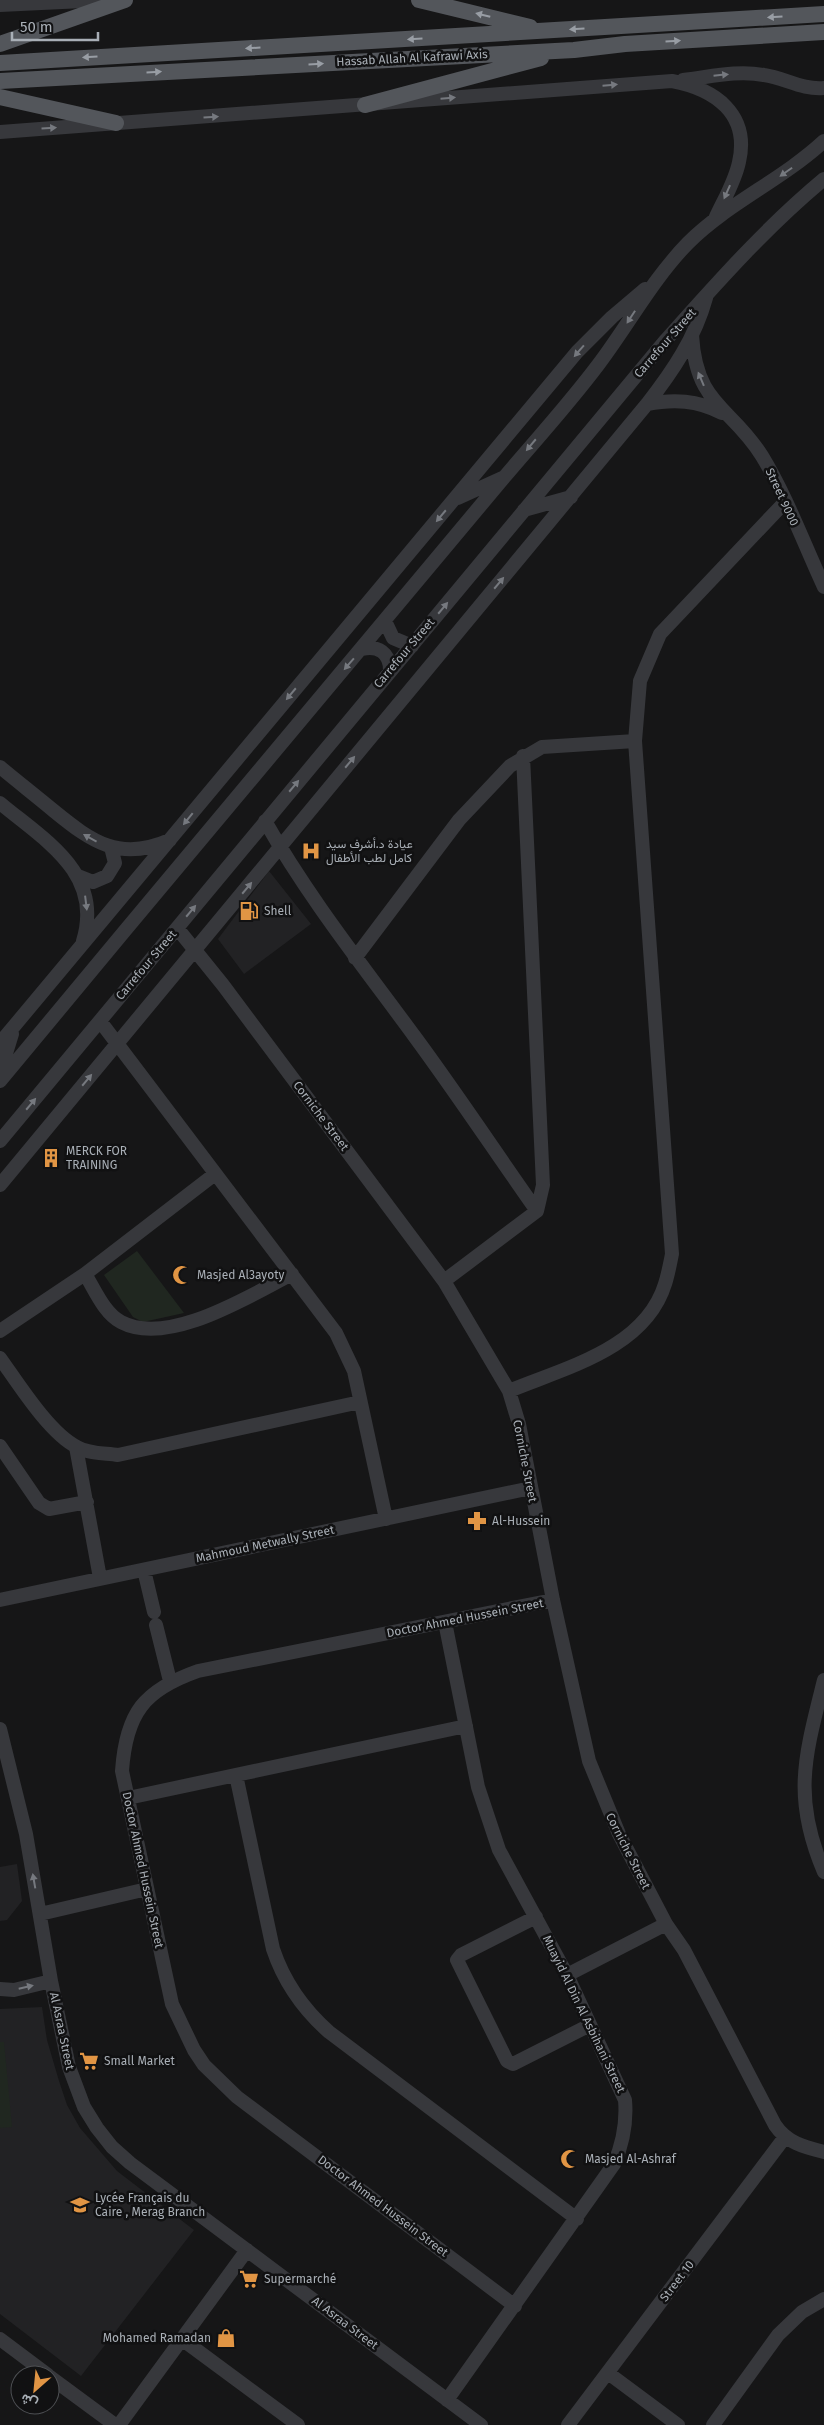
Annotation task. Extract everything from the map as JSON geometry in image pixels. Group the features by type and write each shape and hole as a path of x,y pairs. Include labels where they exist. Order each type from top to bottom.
{"main road":[{"path":"0,44 125,0"},
{"path":"419,0 547,31"},
{"name":"Hassab Allah Al Kafrawi Axis","path":"0,63 824,14"},
{"name":"Hassab Allah Al Kafrawi Axis","path":"0,81 574,50 624,44 824,32"},
{"path":"365,105 574,50"},
{"path":"0,97 116,124"}],"street":[{"path":"0,5 104,0"},
{"path":"0,132 749,74 765,75 811,89 824,88"},
{"path":"672,81 705,90 720,100 731,113 738,129 741,146 739,163 714,221"},
{"path":"0,1081 270,755 362,649 597,367 654,283 672,260 714,221 788,171 824,141"},
{"name":"Carrefour Street","path":"0,1141 390,670 706,295 776,221 824,180"},
{"path":"0,1043 594,334 630,300 654,283"},
{"path":"0,1185 647,404 674,369 701,317 706,295"},
{"name":"Street 9000","path":"692,335 698,371 705,387 727,416 762,455 824,587"},
{"path":"647,404 664,401 688,402 712,408 727,416"},
{"path":"454,500 505,476"},
{"path":"524,510 571,497"},
{"path":"509,1390 600,1352 628,1337 650,1314 665,1286 672,1254 635,741 640,681 660,634 785,502"},
{"path":"385,621 394,638 412,646"},
{"path":"362,649 374,648 380,650 388,658 390,670"},
{"path":"355,958 460,820 498,777 523,756 542,747 635,741"},
{"path":"234,762 270,755"},
{"path":"444,1281 537,1211 543,1185 523,756"},
{"path":"0,767 81,833 111,847 142,849 170,840"},
{"path":"0,803 62,854 78,876 87,903 86,932 81,946"},
{"path":"265,821 280,847 355,958 415,1037 537,1211"},
{"path":"78,876 93,882 107,876 115,862 111,847"},
{"name":"Corniche Street","path":"177,928 444,1281 509,1390 518,1424 553,1600 592,1768 618,1834 666,1924 684,1950 775,2125 785,2137"},
{"path":"100,1021 336,1334 354,1371 386,1519"},
{"path":"0,1073 15,1026"},
{"path":"0,1331 85,1274 215,1174"},
{"path":"85,1274 108,1312 120,1322 134,1327 150,1329 206,1317 292,1274"},
{"path":"0,1358 44,1419 76,1447 90,1452 118,1455 360,1402"},
{"path":"0,1446 39,1503 44,1507 49,1509 87,1502"},
{"path":"76,1447 100,1578"},
{"name":"Mahmoud Metwally Street","path":"0,1600 531,1488"},
{"path":"144,1570 170,1681"},
{"name":"Doctor Ahmed Hussein Street","path":"514,2306 237,2097 204,2065 189,2042 172,2004 122,1771 124,1745 133,1720 148,1698 170,1681 198,1671 553,1600"},
{"name":"Muayid Al Din Al Asbihani Street","path":"445,1622 478,1787 499,1850 567,1975 625,2100 626,2117 621,2149 614,2164 448,2400"},
{"path":"824,1680 810,1738 803,1791 806,1821 824,1872"},
{"path":"128,1798 466,1726"},
{"name":"Al Asraa Street","path":"0,1729 26,1834 51,1981 69,2067 84,2107 97,2128 112,2147 130,2163 482,2425"},
{"path":"236,1775 272,1949 279,1968 300,2002 329,2032 577,2219"},
{"path":"40,1914 147,1889"},
{"path":"536,1917 461,1955 457,1960 507,2061 513,2064 590,2025"},
{"path":"567,1975 666,1924"},
{"name":"Al Asraa Street","path":"0,1989 14,1990 51,1981"},
{"path":"785,2137 794,2144 824,2152"},
{"name":"Street 10","path":"568,2425 785,2137"},
{"path":"119,2425 247,2250"},
{"path":"714,2425 778,2335 802,2312 824,2299"},
{"path":"0,2340 34,2365"},
{"path":"183,2340 298,2425"},
{"path":"608,2373 678,2425"},
{"path":"60,2384 114,2425"}],"shaded area":[{"path":"269,871 311,924 244,974 218,939"},
{"path":"137,1251 184,1313 143,1322 133,1317 104,1275"},
{"path":"17,1864 22,1901 7,1920 0,1921 0,1867"},
{"name":"Lycée Français du Caire , Merag Branch","path":"42,2007 47,2040 59,2081 67,2105 80,2128 117,2171 194,2230 81,2376 0,2314 0,2009"},
{"path":"0,2042 4,2042 12,2127 0,2128"}],"place":[{"name":"عيادة د.أشرف سيد كامل لطب الأطفال","path":"311,851"},
{"name":"Shell","path":"249,911"},
{"name":"MERCK FOR TRAINING","path":"51,1158"},
{"name":"Masjed Al3ayoty","path":"182,1275"},
{"name":"Al-Hussein","path":"477,1521"},
{"name":"Small Market","path":"89,2061"},
{"name":"Masjed Al-Ashraf","path":"570,2159"},
{"name":"Lycée Français du Caire , Merag Branch","path":"80,2205"},
{"name":"Supermarché","path":"249,2279"},
{"name":"Mohamed Ramadan","path":"226,2338"}]}
